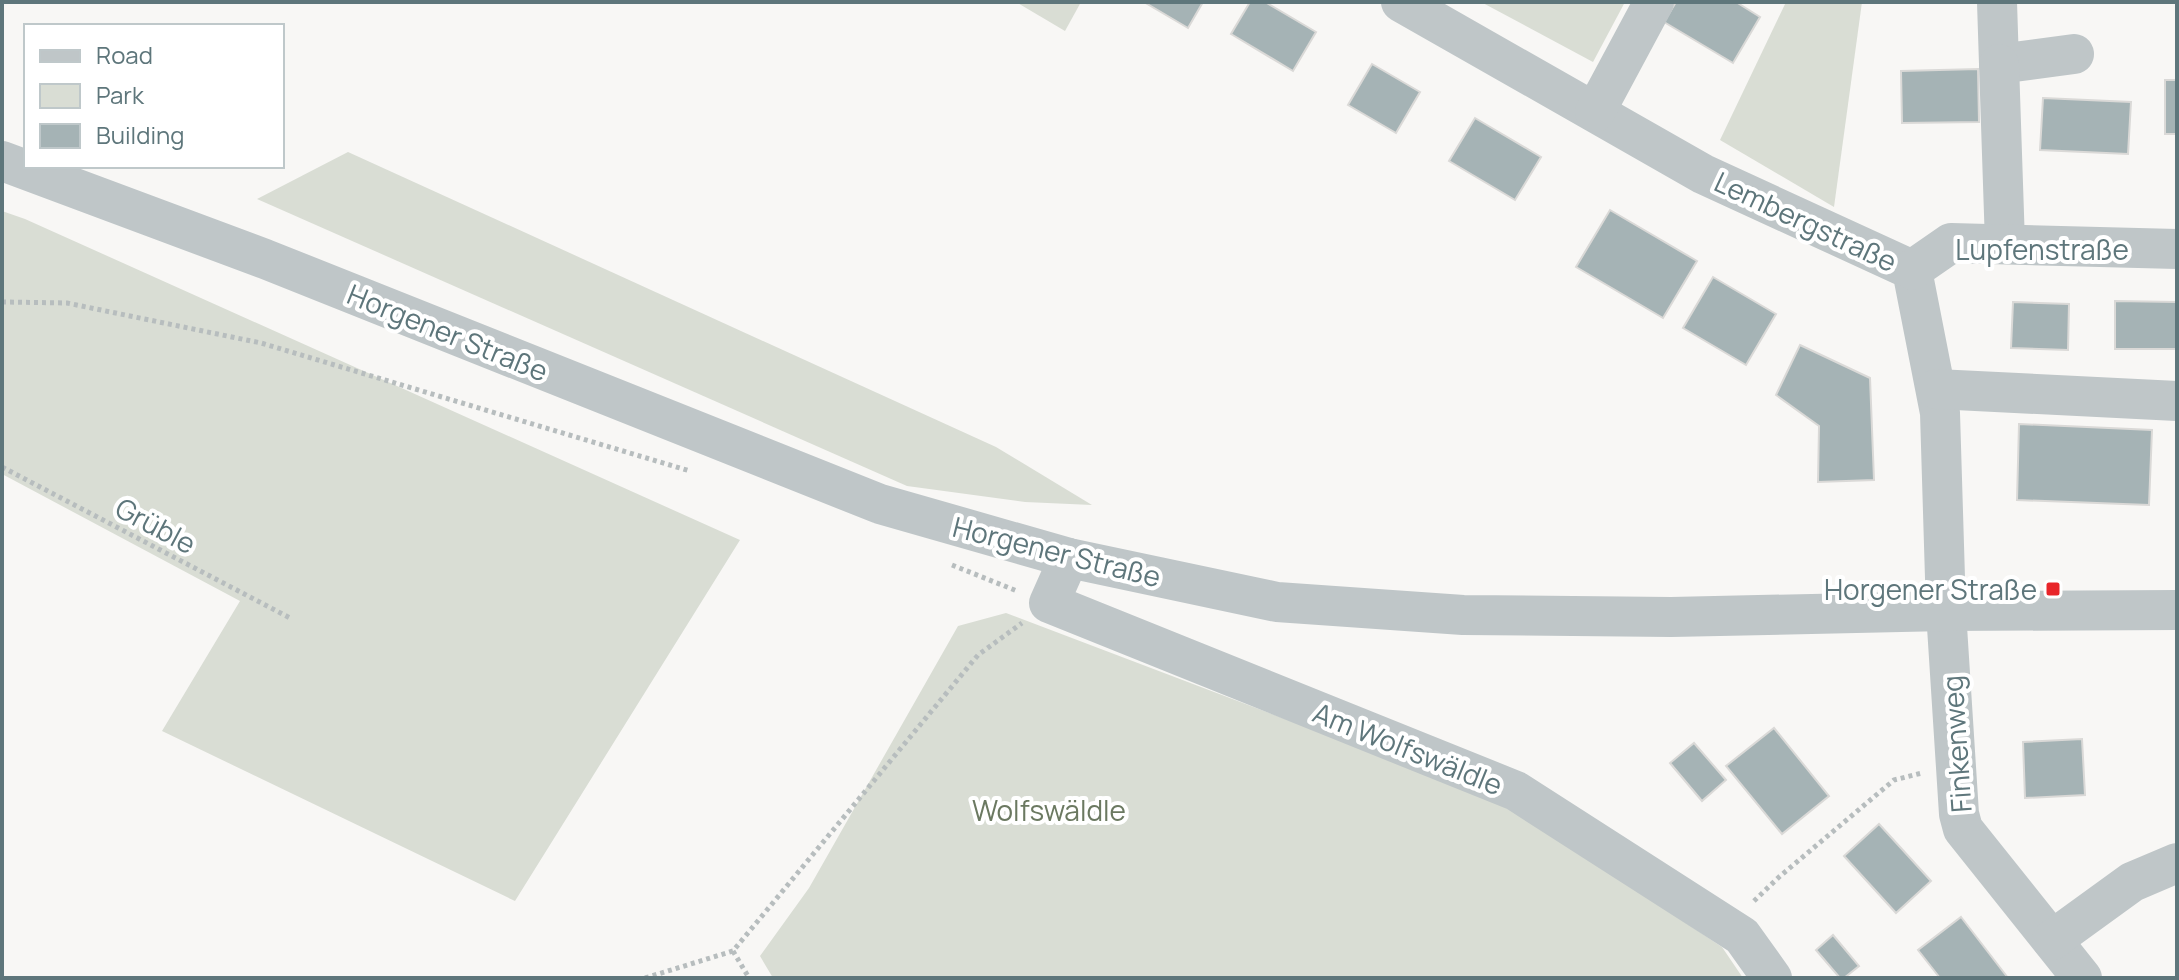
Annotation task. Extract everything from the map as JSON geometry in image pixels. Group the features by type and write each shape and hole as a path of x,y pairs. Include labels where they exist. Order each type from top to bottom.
{"street":[{"name":"Lembergstraße","path":"1401,2 1703,174 1912,270 1940,413 1946,611"},
{"path":"1595,112 1654,2"},
{"path":"1997,2 2005,244"},
{"path":"1999,64 2074,54"},
{"name":"Horgener Straße","path":"2,161 265,259 880,504 1069,558 1277,602 1463,615 1671,617 2177,610"},
{"name":"Lupfenstraße","path":"1912,270 1951,243 2177,249"},
{"path":"1936,389 2177,401"},
{"path":"1049,603 1069,558"},
{"name":"Am Wolfswäldle","path":"1049,603 1516,791 1742,936 1772,978"},
{"name":"Finkenweg","path":"1946,611 1955,764 1963,829 2082,978"},
{"path":"2052,940 2132,882 2177,863"}],"path":[{"path":"2,302 67,303 261,343 703,474"},
{"name":"Grüble","path":"2,467 292,619"},
{"path":"949,564 1049,603"},
{"path":"645,978 733,951 978,655 1049,603"},
{"path":"1728,927 1779,877 1894,780 1955,764"},
{"path":"733,951 749,978"}],"green space":[{"path":"1016,2 1081,2 1065,31"},
{"path":"1481,2 1625,2 1593,62"},
{"path":"1786,2 1862,2 1834,207 1720,140"},
{"path":"348,152 996,447 1092,505 1025,502 907,486 257,199"},
{"path":"2,211 740,540 515,901 162,731 240,601 2,474"},
{"name":"Wolfswäldle","path":"1006,613 1504,802 1722,947 1743,978 773,978 760,956 809,888 958,626"}],"building":[{"path":"1144,2 1203,2 1188,28"},
{"path":"1250,2 1265,2 1316,32 1293,71 1231,34"},
{"path":"1676,2 1736,2 1760,17 1733,63 1664,22"},
{"path":"1372,64 1420,92 1396,133 1348,105"},
{"path":"1978,69 1979,122 1902,123 1901,71"},
{"path":"2165,80 2177,80 2177,134 2165,134"},
{"path":"2043,98 2131,102 2128,154 2040,150"},
{"path":"1475,118 1541,157 1515,200 1449,161"},
{"path":"1610,210 1697,261 1663,318 1576,267"},
{"path":"1713,277 1776,314 1746,365 1683,328"},
{"path":"2115,301 2177,302 2177,349 2115,349"},
{"path":"2013,302 2069,304 2068,350 2011,348"},
{"path":"1800,345 1870,378 1874,480 1818,482 1819,426 1776,395"},
{"path":"2019,424 2152,430 2149,505 2017,500"},
{"path":"1774,728 1829,796 1782,834 1726,766"},
{"path":"2082,739 2085,795 2025,798 2023,742"},
{"path":"1694,743 1726,780 1702,801 1670,763"},
{"path":"1879,824 1931,881 1896,913 1844,856"},
{"path":"1961,917 2008,978 1940,978 1918,950"},
{"path":"1833,935 1859,966 1844,978 1840,978 1816,950"}],"place":[{"name":"Horgener Straße","path":"2053,589"}]}
